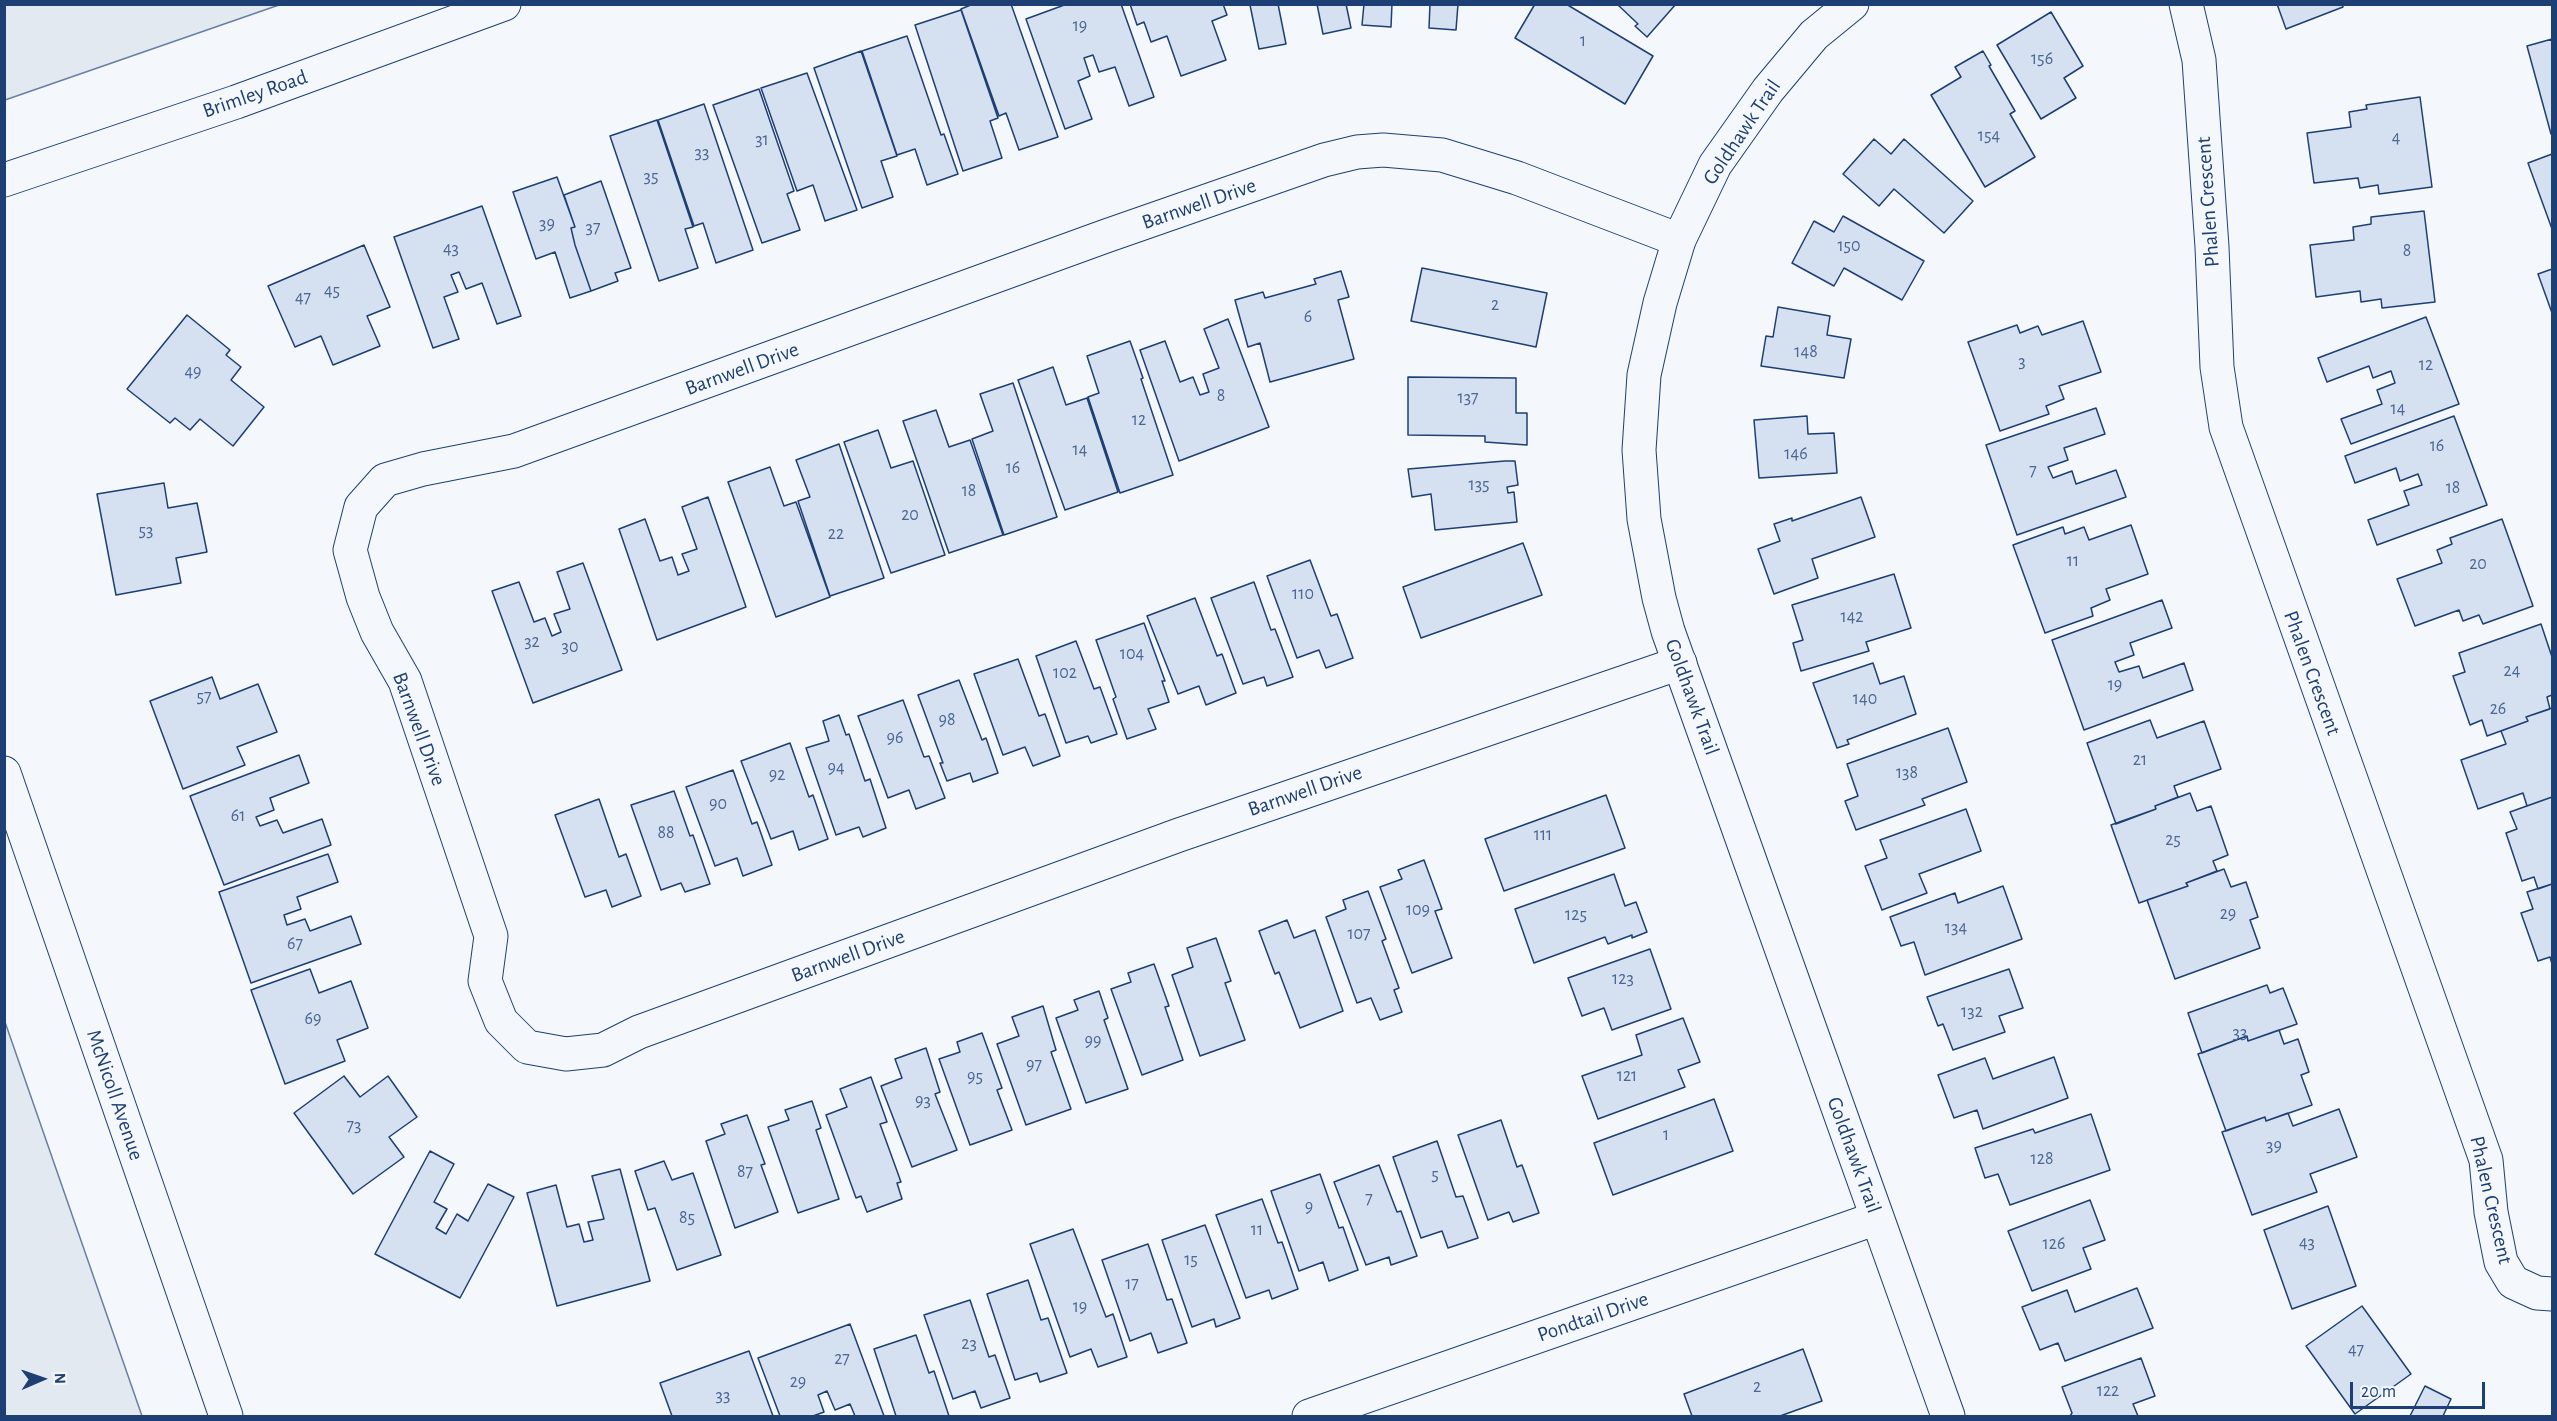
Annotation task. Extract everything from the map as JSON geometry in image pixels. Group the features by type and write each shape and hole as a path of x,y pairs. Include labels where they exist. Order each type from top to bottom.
{"street":[{"name":"Brimley Road","path":"4,180 236,102 504,4"},
{"name":"Goldhawk Trail","path":"1852,4 1815,35 1768,90 1715,165 1679,240 1660,303 1644,375 1639,450 1644,519 1659,598 1680,663 1948,1416"},
{"name":"Phalen Crescent","path":"2186,4 2199,60 2212,247 2217,367 2226,427 2486,1160 2491,1212 2500,1263 2513,1282 2537,1293 2553,1294"},
{"name":"Barnwell Drive","path":"1679,240 1517,178 1442,155 1383,150 1357,152 1324,160 1106,236 514,452 423,469 385,480 361,507 350,550 363,597 377,632 405,681 491,936 485,981 501,1021 527,1047 566,1054 603,1050 639,1032 1179,835 1680,663"},
{"name":"McNicoll Avenue","path":"4,773 226,1416"},
{"name":"Pondtail Drive","path":"1309,1416 1877,1218"}],"shaded area":[{"path":"5,4 279,4 279,5 5,100"},
{"path":"5,1022 142,1416 5,1416"}],"building":[{"path":"973,4 1011,4 1058,137 1019,150 1006,113 999,116 961,9"},
{"path":"1067,4 1121,4 1154,97 1129,106 1115,67 1099,72 1093,55 1084,58 1090,76 1078,81 1092,119 1065,129 1026,19"},
{"path":"1130,4 1223,4 1227,15 1212,21 1226,60 1181,76 1167,36 1151,42 1144,22 1137,25"},
{"path":"1247,4 1278,4 1286,44 1259,49 1250,5"},
{"path":"1317,4 1346,4 1351,28 1323,34"},
{"path":"1364,4 1392,4 1391,27 1362,25"},
{"path":"1430,4 1458,4 1456,30 1429,28"},
{"path":"1535,4 1566,4 1653,56 1625,104 1515,38"},
{"path":"1617,4 1676,4 1647,37 1635,26 1638,24"},
{"path":"2277,4 2342,4 2343,7 2286,29"},
{"path":"961,10 998,118 990,121 1002,158 963,171 915,25"},
{"path":"2051,12 2083,66 2064,78 2076,98 2041,119 1997,45"},
{"path":"907,36 941,135 944,134 958,174 927,185 915,149 897,155 862,51"},
{"path":"2552,39 2552,133 2551,134 2527,46"},
{"path":"861,51 897,156 881,161 893,197 862,208 814,68"},
{"path":"1983,51 2015,111 2010,114 2035,157 1985,187 1931,95 1961,77 1955,67"},
{"path":"807,73 857,210 825,221 813,185 797,191 761,88"},
{"path":"759,89 794,191 787,194 800,230 762,243 713,105"},
{"path":"2420,97 2432,187 2379,194 2378,185 2360,188 2358,178 2314,183 2307,133 2351,127 2349,112 2367,109 2366,105"},
{"path":"704,104 753,250 716,263 703,223 694,226 658,120"},
{"path":"657,120 693,227 685,229 698,268 659,281 610,136"},
{"path":"1874,139 1891,154 1904,139 1973,201 1944,233 1894,189 1879,206 1843,174"},
{"path":"2552,154 2552,229 2528,163"},
{"path":"557,177 575,227 571,228 575,245 591,291 570,298 555,252 536,259 513,192"},
{"path":"601,181 631,268 615,273 618,281 591,291 575,245 571,228 575,227 564,195"},
{"path":"482,206 521,316 497,324 482,283 466,289 459,272 451,275 458,292 444,297 459,339 433,348 394,237"},
{"path":"2424,211 2435,302 2382,308 2381,299 2361,302 2360,291 2316,297 2310,245 2354,240 2353,227 2371,224 2371,217"},
{"path":"1843,216 1924,261 1902,300 1844,268 1834,286 1792,263 1814,221 1834,232"},
{"path":"364,245 390,307 367,316 380,346 333,365 321,336 295,347 268,286"},
{"path":"1422,268 1547,293 1536,347 1411,321"},
{"path":"2552,269 2552,313 2538,274"},
{"path":"1341,271 1349,297 1338,300 1354,359 1270,382 1260,343 1248,347 1235,300 1263,292 1265,298 1316,284 1314,279"},
{"path":"1778,307 1830,316 1827,335 1851,339 1844,378 1761,366 1766,336 1773,337"},
{"path":"187,315 230,350 226,355 241,367 231,380 264,407 233,446 200,419 190,430 175,418 170,423 127,389"},
{"path":"2426,317 2459,404 2351,444 2341,419 2382,404 2377,390 2395,383 2391,371 2373,378 2369,366 2327,382 2318,358"},
{"path":"1228,319 1269,427 1179,461 1140,350 1165,341 1180,382 1193,377 1200,395 1209,392 1203,374 1219,368 1204,329"},
{"path":"2083,321 2101,372 2059,386 2064,399 2046,406 2049,414 2000,431 1968,342 2017,325 2020,333 2038,326 2042,335"},
{"path":"1130,341 1173,475 1120,493 1088,397 1099,393 1087,356"},
{"path":"1053,367 1066,405 1087,398 1118,492 1065,510 1018,380"},
{"path":"1408,377 1516,378 1516,413 1527,413 1527,445 1485,442 1485,436 1408,435"},
{"path":"1013,383 1057,517 1004,535 972,439 993,431 980,394"},
{"path":"2096,408 2105,434 2064,448 2068,460 2048,467 2053,478 2072,471 2076,484 2116,470 2126,497 2017,535 1986,445"},
{"path":"936,410 949,447 970,440 1003,535 949,553 903,421"},
{"path":"1807,416 1808,434 1834,433 1837,473 1759,478 1754,420"},
{"path":"2454,416 2487,505 2377,545 2368,520 2409,505 2404,491 2422,485 2418,474 2400,481 2396,468 2355,483 2345,456"},
{"path":"878,430 891,468 913,461 945,555 891,573 844,442"},
{"path":"839,444 884,578 830,596 798,501 810,497 796,460"},
{"path":"1515,461 1518,485 1507,487 1508,493 1514,492 1517,522 1435,530 1431,494 1412,497 1408,469"},
{"path":"770,467 784,506 796,502 830,597 776,617 728,482"},
{"path":"164,483 168,508 197,503 207,552 176,558 181,583 116,595 97,494"},
{"path":"708,497 746,607 657,640 619,529 645,519 660,561 672,557 678,575 689,571 682,554 697,549 682,507"},
{"path":"1861,497 1875,537 1812,559 1818,578 1774,594 1758,549 1780,541 1774,524 1792,518 1792,521"},
{"path":"2502,519 2533,606 2483,624 2479,615 2463,621 2459,610 2415,626 2397,579 2442,563 2437,550 2452,544 2450,538"},
{"path":"2131,525 2148,574 2106,589 2110,600 2091,608 2093,616 2045,633 2013,545 2063,527 2065,534 2084,527 2089,540"},
{"path":"1523,543 1542,595 1421,638 1403,587"},
{"path":"1310,560 1331,616 1337,614 1353,658 1326,668 1319,650 1297,658 1267,576"},
{"path":"583,563 622,670 533,703 492,591 519,582 534,622 545,618 552,636 561,632 554,614 570,609 557,572"},
{"path":"1894,574 1911,628 1866,642 1869,651 1801,671 1793,643 1803,640 1792,605"},
{"path":"1254,582 1271,630 1275,629 1293,677 1267,686 1264,677 1243,684 1211,598"},
{"path":"1195,598 1217,656 1222,654 1236,693 1206,705 1199,686 1178,694 1147,616"},
{"path":"2162,600 2172,628 2130,643 2134,655 2115,662 2119,672 2139,666 2143,678 2184,663 2193,690 2084,730 2052,640"},
{"path":"1144,623 1165,681 1162,681 1169,702 1148,709 1156,729 1127,739 1113,699 1116,697 1096,640"},
{"path":"2541,624 2552,657 2552,695 2547,697 2550,709 2526,717 2528,721 2487,736 2482,720 2470,725 2453,676 2465,672 2459,653"},
{"path":"1076,641 1094,689 1100,687 1117,734 1091,743 1088,736 1066,743 1036,656"},
{"path":"1018,659 1039,716 1045,714 1060,756 1033,766 1025,747 1003,755 974,674"},
{"path":"1873,663 1880,684 1904,676 1916,714 1847,740 1849,744 1837,748 1813,683"},
{"path":"212,677 220,699 258,684 277,732 237,747 245,765 183,789 150,701"},
{"path":"959,680 982,740 986,738 998,773 973,782 970,773 947,781 940,763 943,763 918,695"},
{"path":"903,700 924,757 929,756 945,798 916,809 909,790 888,798 858,716"},
{"path":"2552,708 2552,797 2527,806 2523,793 2478,809 2461,760 2506,744 2501,731 2528,721 2526,717"},
{"path":"839,715 846,735 849,734 865,781 870,779 886,828 863,837 859,827 836,835 806,748 829,741 823,721"},
{"path":"2150,720 2157,738 2204,721 2221,769 2174,786 2178,797 2155,806 2156,809 2116,824 2087,743"},
{"path":"1948,728 1967,782 1922,799 1925,805 1856,830 1845,801 1858,796 1847,764"},
{"path":"790,743 809,797 813,795 828,839 799,850 793,831 771,839 741,761"},
{"path":"299,755 309,783 270,798 274,810 256,817 260,826 277,820 283,833 322,819 331,845 224,885 190,796"},
{"path":"733,770 752,824 757,822 772,865 743,876 737,858 715,866 686,787"},
{"path":"674,791 690,836 693,835 710,884 685,892 681,883 661,890 631,805"},
{"path":"2190,793 2197,811 2211,806 2228,855 2213,861 2217,871 2186,883 2188,886 2139,903 2111,825 2156,809 2155,806"},
{"path":"1606,795 1625,848 1504,891 1485,839"},
{"path":"2552,797 2552,884 2538,889 2534,877 2522,881 2506,833 2517,829 2510,812"},
{"path":"599,799 619,857 626,854 641,896 612,907 606,890 585,897 555,815"},
{"path":"1966,809 1981,851 1919,874 1927,893 1882,910 1865,866 1887,858 1880,840"},
{"path":"328,854 338,882 297,897 301,909 284,915 287,925 305,919 310,931 351,916 361,944 251,983 219,892"},
{"path":"1424,860 1442,909 1435,911 1452,958 1412,973 1380,887 1402,879 1398,870"},
{"path":"2224,869 2231,887 2246,882 2258,917 2250,920 2260,948 2175,979 2147,900 2188,886 2186,883"},
{"path":"1614,874 1625,906 1636,902 1647,932 1608,944 1605,937 1534,963 1515,909"},
{"path":"2552,884 2552,964 2550,957 2538,961 2521,913 2533,909 2527,892"},
{"path":"2003,886 2022,939 1925,975 1914,942 1901,946 1890,917 1955,893 1958,903"},
{"path":"1368,891 1386,939 1382,941 1399,988 1394,990 1402,1012 1380,1020 1371,998 1357,1003 1326,917 1346,909 1343,900"},
{"path":"1287,920 1294,938 1315,930 1343,1011 1300,1028 1279,972 1275,974 1259,931"},
{"path":"1216,938 1231,981 1225,983 1245,1040 1200,1056 1172,975 1193,967 1187,948"},
{"path":"1650,949 1671,1009 1612,1030 1604,1008 1582,1016 1568,978"},
{"path":"1154,964 1169,1006 1165,1007 1183,1060 1142,1075 1111,989 1131,982 1128,973"},
{"path":"310,969 319,993 351,981 368,1028 337,1040 345,1061 285,1084 251,990"},
{"path":"2009,969 2023,1008 1999,1016 2005,1032 1953,1050 1943,1024 1938,1026 1927,997"},
{"path":"2267,985 2270,993 2283,988 2297,1024 2248,1041 2247,1036 2202,1053 2188,1013"},
{"path":"1099,991 1108,1018 1104,1020 1128,1089 1086,1103 1056,1018 1078,1010 1074,1000"},
{"path":"1043,1006 1056,1050 1051,1052 1071,1109 1026,1125 997,1044 1019,1036 1012,1017"},
{"path":"1683,1018 1700,1062 1678,1070 1685,1087 1598,1119 1582,1076 1642,1055 1636,1035"},
{"path":"2279,1030 2284,1044 2298,1039 2309,1072 2301,1075 2312,1105 2266,1121 2265,1117 2226,1131 2198,1054 2247,1036 2248,1041"},
{"path":"982,1033 1002,1088 997,1090 1012,1130 970,1145 939,1059 960,1052 957,1042"},
{"path":"926,1048 940,1092 935,1094 957,1150 912,1167 881,1086 902,1078 895,1059"},
{"path":"2054,1057 2068,1098 1983,1129 1977,1110 1954,1118 1938,1075 1985,1058 1993,1079"},
{"path":"344,1076 360,1097 388,1076 417,1117 389,1137 404,1157 353,1194 294,1113"},
{"path":"871,1077 887,1122 880,1124 901,1182 897,1183 902,1199 867,1212 861,1196 856,1198 826,1115 847,1107 840,1089"},
{"path":"1714,1099 1733,1151 1613,1195 1594,1143"},
{"path":"812,1101 821,1128 816,1130 839,1199 798,1213 768,1127 789,1120 785,1110"},
{"path":"2339,1109 2357,1157 2310,1174 2317,1192 2252,1215 2222,1132 2265,1117 2266,1121 2288,1113 2293,1126"},
{"path":"2091,1114 2110,1170 2010,1205 1998,1174 1985,1178 1975,1148 2033,1129 2035,1133"},
{"path":"747,1115 765,1164 761,1165 778,1212 735,1228 706,1141 725,1134 721,1124"},
{"path":"1501,1120 1517,1167 1522,1165 1539,1213 1513,1222 1509,1212 1488,1220 1458,1135"},
{"path":"1437,1141 1456,1197 1463,1196 1478,1238 1448,1248 1442,1231 1421,1238 1393,1157"},
{"path":"430,1151 454,1164 434,1202 447,1209 436,1228 446,1234 457,1214 468,1221 488,1184 514,1197 460,1298 375,1254"},
{"path":"664,1161 672,1180 693,1173 721,1255 677,1270 655,1208 648,1210 635,1171"},
{"path":"1379,1165 1397,1212 1401,1211 1417,1256 1391,1265 1389,1257 1366,1265 1334,1182"},
{"path":"620,1169 650,1281 557,1306 527,1193 556,1185 567,1227 579,1224 584,1242 593,1240 588,1222 604,1219 592,1176"},
{"path":"1320,1174 1339,1228 1343,1227 1358,1270 1329,1281 1323,1262 1299,1271 1271,1191"},
{"path":"1262,1199 1278,1243 1282,1242 1298,1289 1272,1299 1269,1290 1246,1298 1216,1215"},
{"path":"2090,1200 2105,1240 2083,1248 2091,1269 2032,1291 2008,1231"},
{"path":"2328,1206 2356,1286 2292,1309 2264,1230"},
{"path":"1205,1225 1240,1318 1216,1327 1214,1319 1192,1327 1162,1240"},
{"path":"1073,1229 1106,1317 1113,1314 1127,1357 1098,1367 1091,1349 1070,1357 1030,1244"},
{"path":"1148,1244 1167,1300 1172,1299 1187,1343 1158,1353 1151,1333 1130,1341 1102,1260"},
{"path":"1028,1280 1041,1320 1048,1318 1067,1373 1040,1382 1037,1373 1015,1380 987,1294"},
{"path":"2137,1288 2153,1328 2065,1361 2058,1343 2040,1350 2022,1307 2067,1290 2075,1312"},
{"path":"970,1300 989,1357 995,1355 1010,1398 981,1408 975,1391 953,1399 924,1315"},
{"path":"2362,1306 2411,1374 2355,1414 2306,1346"},
{"path":"850,1324 884,1416 855,1416 850,1404 835,1410 827,1391 818,1395 824,1412 813,1416 780,1416 758,1358"},
{"path":"916,1335 929,1373 934,1371 949,1416 896,1416 874,1349"},
{"path":"1803,1349 1822,1401 1780,1416 1692,1416 1684,1394"},
{"path":"749,1351 773,1416 672,1416 660,1383"},
{"path":"2141,1358 2155,1396 2133,1404 2138,1416 2070,1416 2072,1413 2062,1387"},
{"path":"2425,1386 2451,1399 2443,1416 2410,1416"}]}
